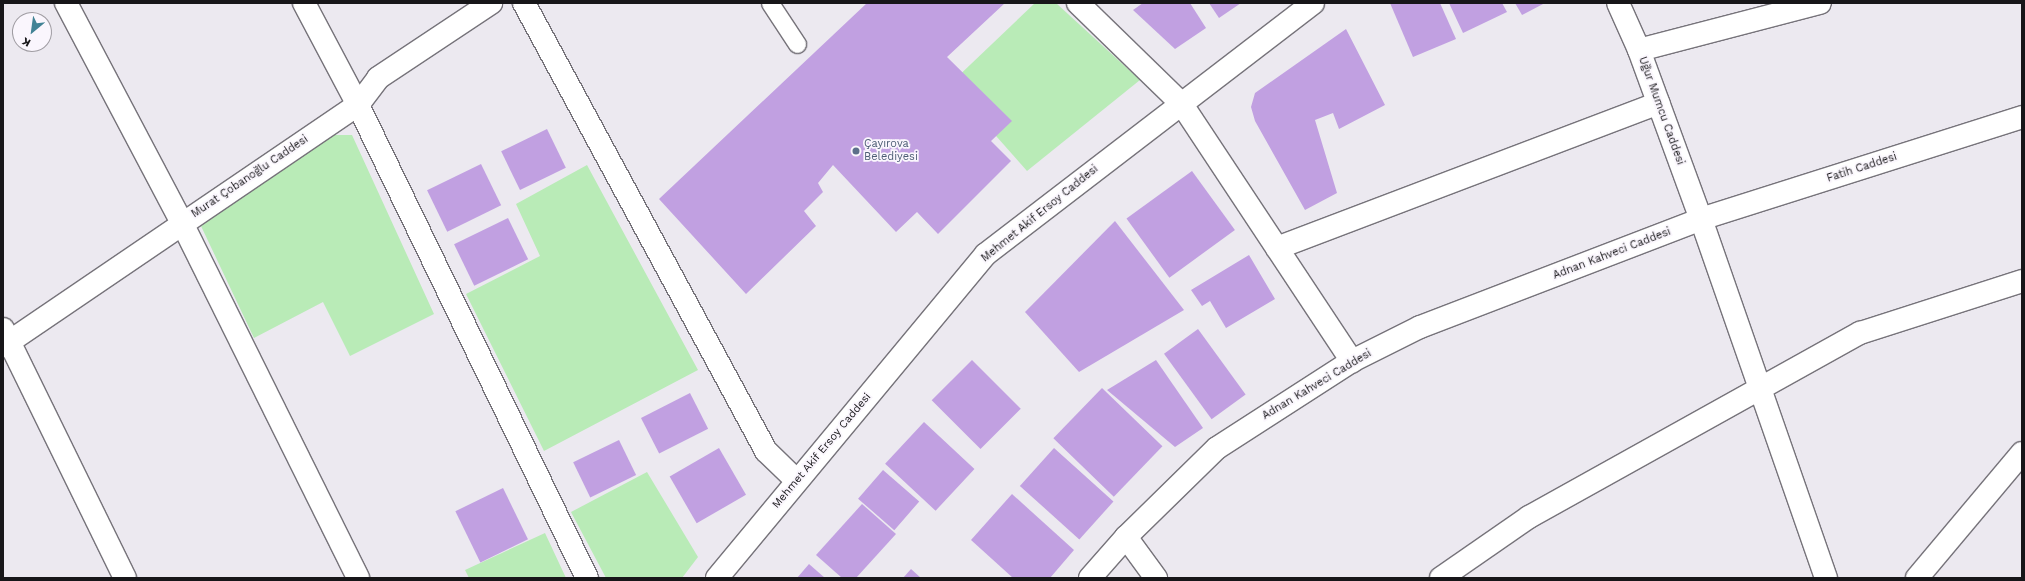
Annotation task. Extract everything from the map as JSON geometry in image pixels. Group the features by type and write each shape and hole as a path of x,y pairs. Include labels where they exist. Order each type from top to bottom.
{"street":[{"path":"66,3 182,223 358,578"},
{"path":"304,3 358,105 587,578"},
{"name":"Murat Çobanoğlu Caddesi","path":"5,339 358,105 378,78 491,3"},
{"path":"524,3 766,452 797,481"},
{"path":"1078,3 1181,103 1352,361"},
{"name":"Mehmet Akif Ersoy Caddesi","path":"717,578 986,254 1313,3"},
{"name":"Uğur Mumcu Caddesi","path":"1618,3 1639,50 1701,219 1760,388 1818,575"},
{"path":"1639,50 1820,3"},
{"path":"1276,248 1658,103"},
{"name":"Fatih Caddesi","path":"1701,219 2022,117"},
{"name":"Adnan Kahveci Caddesi","path":"1090,578 1126,537 1217,448 1352,361 1420,327 1701,219"},
{"path":"1441,578 1529,517 1860,333 2022,281"},
{"path":"5,339 125,578"},
{"path":"1917,578 2022,454"},
{"path":"1126,537 1156,578"}],"lane":[{"path":"770,3 797,44"}],"green space":[{"path":"1035,3 1056,3 1140,80 1027,171 950,84"},
{"path":"332,135 352,135 434,314 350,356 323,302 254,338 201,226"},
{"path":"587,165 698,370 544,451 466,294 540,256 516,204"},
{"path":"647,472 698,557 682,578 606,578 571,512"},
{"path":"545,533 566,578 469,578 465,570"}],"building":[{"name":"Çayırova Belediyesi","path":"867,3 1005,3 947,57 1012,121 991,141 1011,161 938,234 917,212 896,232 833,165 818,183 823,192 804,211 816,226 746,294 659,199"},
{"path":"1143,3 1190,3 1206,28 1175,49 1133,10"},
{"path":"1209,3 1241,3 1219,18"},
{"path":"1390,3 1440,3 1456,39 1413,57"},
{"path":"1449,3 1502,3 1507,12 1463,33"},
{"path":"1515,3 1545,3 1522,15"},
{"path":"1346,29 1385,105 1339,129 1333,113 1315,120 1337,193 1305,210 1255,121 1251,107 1255,93"},
{"path":"547,129 566,168 520,190 501,151"},
{"path":"481,164 501,205 447,232 427,190"},
{"path":"1192,171 1235,230 1169,278 1126,219"},
{"path":"508,218 528,259 474,286 454,244"},
{"path":"1115,221 1184,310 1079,372 1025,312"},
{"path":"1249,255 1275,299 1226,328 1210,301 1202,306 1191,290"},
{"path":"1198,329 1246,395 1212,419 1164,354"},
{"path":"972,360 1021,409 980,449 932,400"},
{"path":"1156,360 1203,428 1175,447 1107,390"},
{"path":"1102,388 1162,446 1114,497 1053,438"},
{"path":"690,393 708,429 659,454 641,418"},
{"path":"924,422 974,469 936,511 885,464"},
{"path":"619,440 636,475 590,497 573,462"},
{"path":"719,448 746,495 697,523 670,476"},
{"path":"1054,448 1113,502 1079,539 1020,486"},
{"path":"883,470 919,501 894,530 858,499"},
{"path":"503,488 528,539 480,562 455,511"},
{"path":"1012,494 1074,550 1050,578 1013,578 971,540"},
{"path":"862,504 896,534 856,578 842,578 816,555"},
{"path":"809,564 825,578 797,578"},
{"path":"911,569 921,578 903,578"}],"place":[{"name":"Çayırova Belediyesi","path":"856,151"}]}
